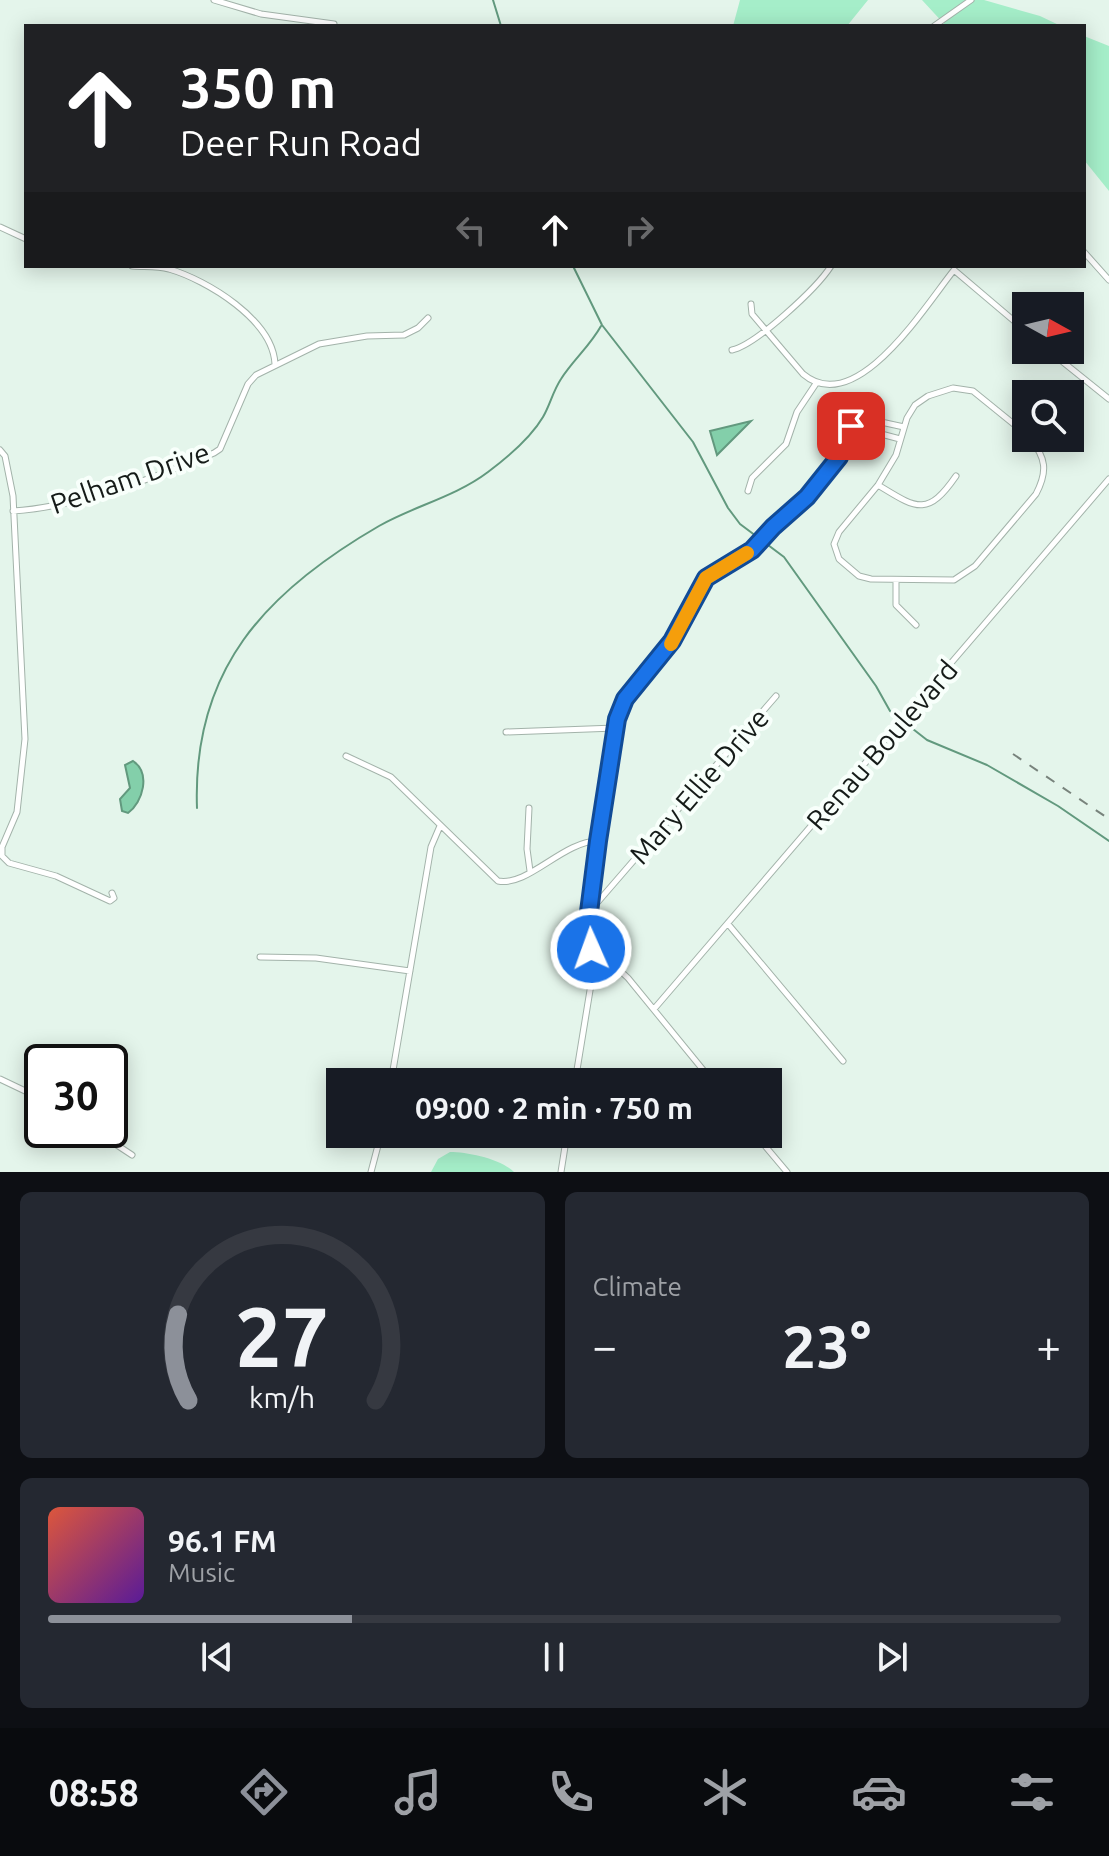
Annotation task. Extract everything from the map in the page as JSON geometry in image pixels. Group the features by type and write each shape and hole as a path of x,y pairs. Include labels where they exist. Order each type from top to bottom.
{"street":[{"path":"214,0 261,14 334,24"},
{"path":"937,24 971,0"},
{"path":"0,227 24,238"},
{"path":"1086,254 1109,280"},
{"path":"166,268 191,276 233,302 270,343 275,352 275,364"},
{"path":"732,350 742,348 765,329 821,280 830,268"},
{"path":"751,304 752,314 803,374 817,382 841,384 853,381 874,367 954,270 1012,319"},
{"name":"Pelham Drive","path":"13,511 70,504 214,453 220,449 252,378 319,344 367,336 404,335 428,318"},
{"path":"1065,364 1109,399"},
{"path":"748,491 752,478 786,444 797,412 817,382"},
{"path":"1012,423 973,391 953,388 928,396 915,405 904,427 896,455 878,485 839,532 834,544 839,559 859,576 896,580 954,580 975,566 1036,494 1046,467 1041,452"},
{"path":"577,1068 593,972 589,912 598,841 615,728 625,699 672,641 706,578 752,550 807,497 839,457 851,426 861,416 904,427"},
{"path":"851,426 900,439"},
{"path":"0,450 5,456 12,485 25,739 17,812 2,856 9,863 56,876 110,901 114,898 112,893"},
{"path":"878,485 912,505 923,506 941,497 956,476"},
{"name":"Renau Boulevard","path":"654,1009 1109,479"},
{"path":"896,580 896,605 916,625"},
{"name":"Mary Ellie Drive","path":"589,912 776,696"},
{"path":"506,732 615,728"},
{"path":"346,756 391,777 498,881 510,881 576,845 598,841"},
{"path":"529,808 527,849 530,871"},
{"path":"393,1068 432,842 440,826"},
{"path":"728,924 843,1061"},
{"path":"260,957 316,958 410,971"},
{"path":"593,972 602,965 615,966 702,1068"},
{"path":"0,1079 24,1090"},
{"path":"121,1148 132,1155"},
{"path":"371,1172 377,1148"},
{"path":"561,1172 565,1148"},
{"path":"767,1148 787,1172"}],"shaded area":[{"path":"740,0 868,0 849,24 734,24"},
{"path":"922,0 984,0 1057,24 944,24"},
{"path":"1086,37 1109,46 1109,191 1086,162"},
{"path":"751,421 717,455 710,431"},
{"path":"133,761 142,773 143,787 138,802 128,813 122,811 120,799 130,788 125,765"},
{"path":"450,1152 484,1157 514,1172 431,1172 438,1159"}],"waterway":[{"path":"493,0 500,24"},
{"path":"574,268 602,325 693,442 728,508 740,524 784,557 876,686 890,711 927,740 987,765 1058,806 1109,841"},
{"path":"197,808 199,759 207,715 222,676 243,640 270,608 302,578 338,551 392,519 475,481 511,454 538,425 561,379 601,326"}],"railway":[{"path":"1013,754 1109,819"}],"slow traffic":[{"path":"671,644 706,578 747,553"}],"route":[{"path":"591,949 589,912 598,841 617,719 625,699 672,641 706,578 752,550 807,497 839,457 851,426"}]}
